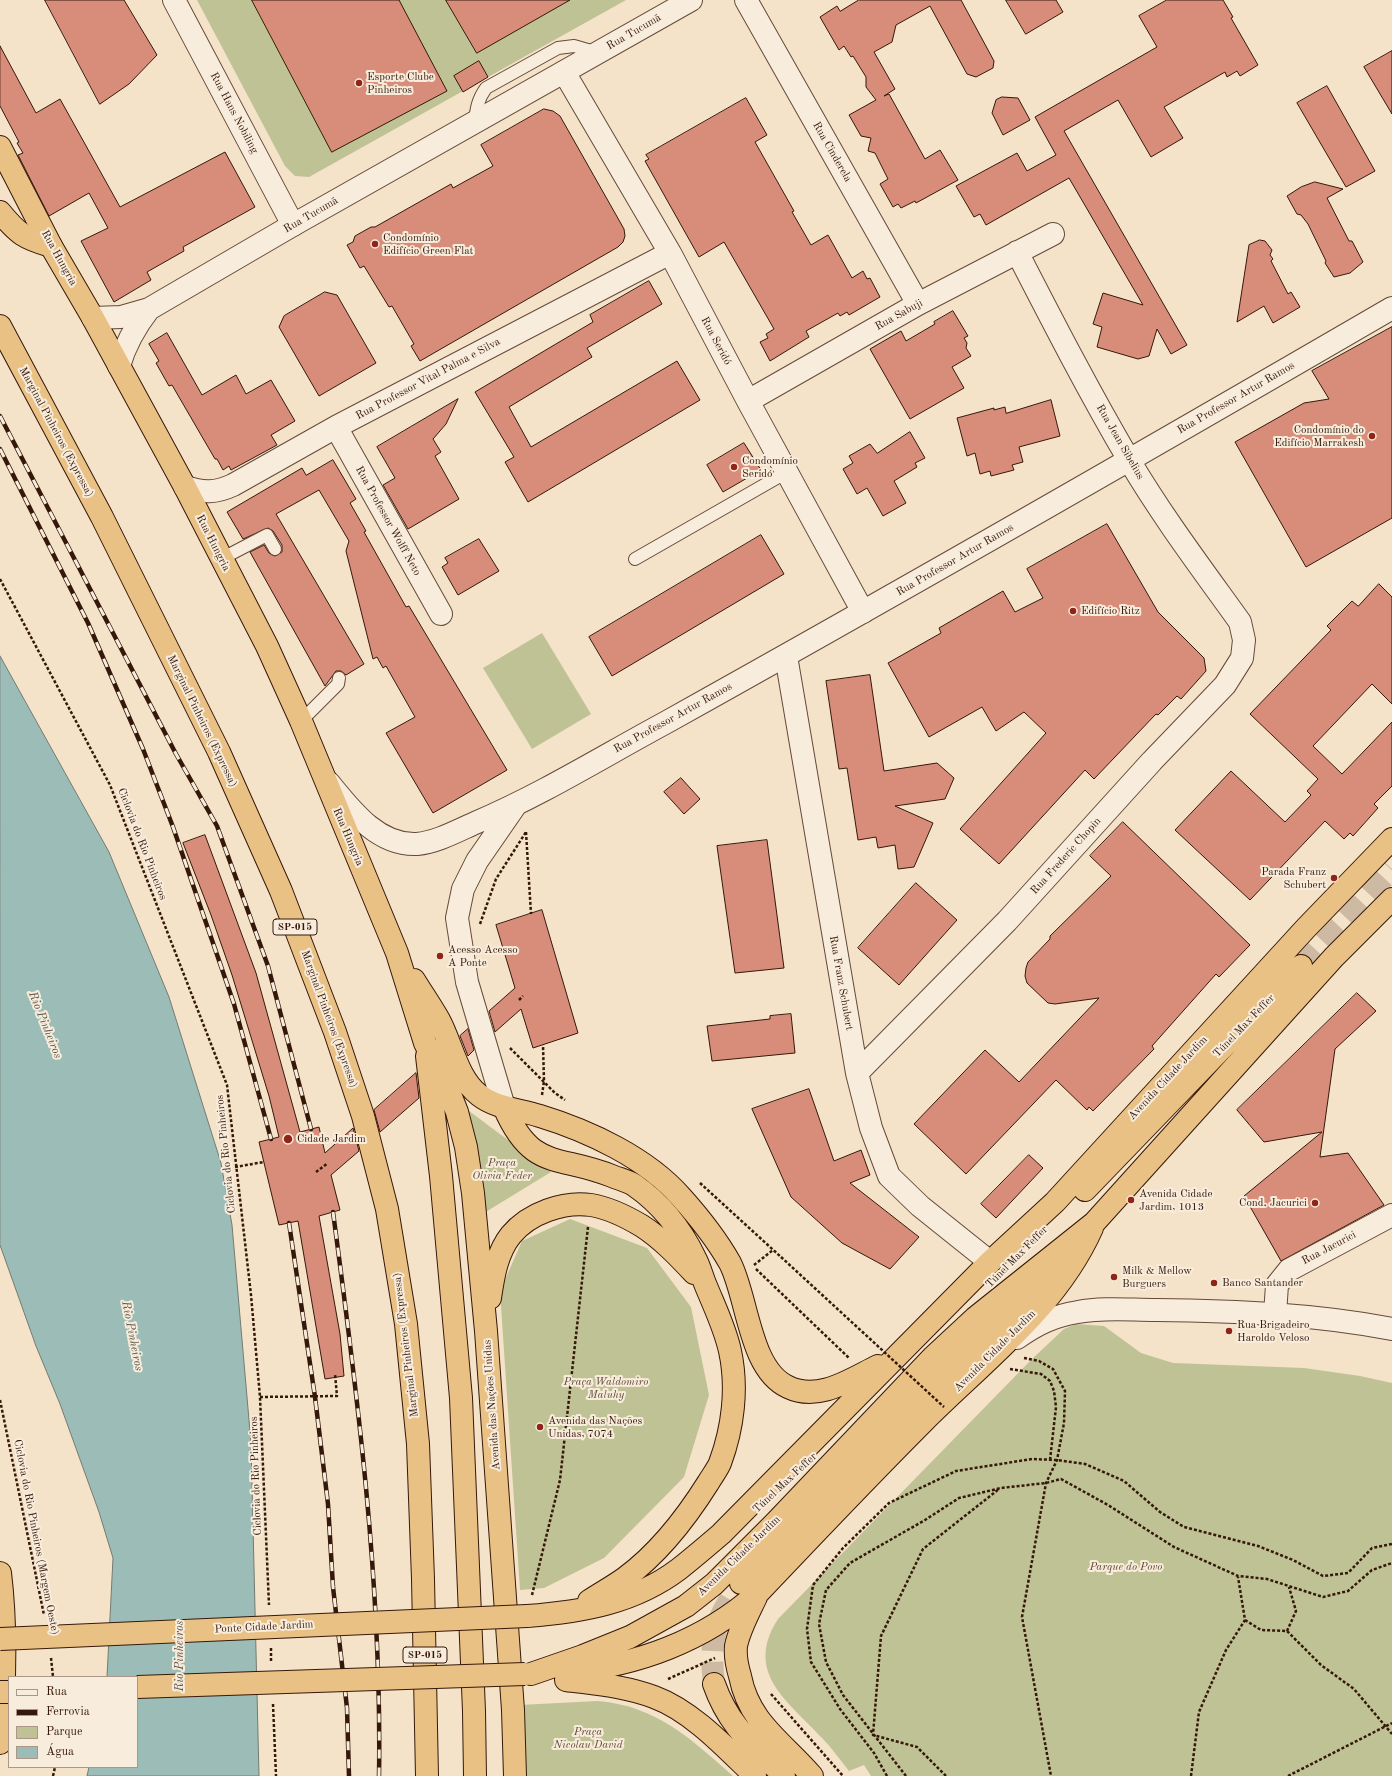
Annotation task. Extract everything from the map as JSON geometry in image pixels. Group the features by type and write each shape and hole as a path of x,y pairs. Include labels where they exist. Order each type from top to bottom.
{"highway":[{"name":"Rua Hungria","path":"0,147 52,246 185,487 267,646 301,721 322,775 397,953"},
{"path":"0,212 15,231 31,240 52,246"},
{"name":"Marginal Pinheiros (Expressa)","path":"0,326 102,518 222,759 282,891 335,1032 363,1116 388,1217 406,1324 418,1444 423,1579 427,1776"},
{"name":"Avenida Cidade Jardim","path":"527,1616 570,1613 605,1605 640,1592 678,1570 721,1534 990,1262 1055,1202 1306,928 1392,839"},
{"path":"1334,957 1392,890"},
{"name":"Avenida Cidade Jardim","path":"528,1674 583,1656 630,1637 686,1606 714,1584 775,1523 933,1357 975,1318 1094,1223 1334,957 1392,899"},
{"path":"397,953 439,1020 466,1080 478,1094 493,1104 539,1115 602,1140 644,1164 680,1196 710,1232 729,1262 736,1278 756,1346 768,1369 776,1379 789,1388 810,1391 828,1389 846,1384 897,1356"},
{"name":"Avenida das Nações Unidas","path":"397,953 425,1043 446,1084 466,1147 473,1193 486,1331 513,1710 515,1776"},
{"name":"Túnel Max Feffer","path":"721,1534 758,1511 1112,1163 1301,966"},
{"name":"Avenida das Nações Unidas","path":"425,1043 441,1176 461,1398 474,1711 475,1776"},
{"path":"504,1107 518,1134 529,1148 543,1156 563,1163 596,1170 633,1184 662,1209 683,1236 693,1253 722,1322 730,1353 734,1395 730,1429 719,1464 696,1503 664,1543 626,1578 570,1613"},
{"path":"486,1331 493,1279 500,1255 511,1235 528,1219 543,1212 566,1206 590,1205 611,1211 642,1227 674,1252 706,1285"},
{"path":"812,1776 763,1727 752,1712 740,1679 736,1661 736,1645 749,1588 790,1530 896,1422 1042,1282 1094,1223"},
{"name":"Avenida Cidade Jardim","path":"528,1674 581,1670 620,1664 653,1655 688,1640 716,1625 738,1610 749,1588 992,1356 1050,1296 1083,1247 1094,1223"},
{"path":"0,1573 3,1596 5,1679 0,1743"},
{"name":"Ponte Cidade Jardim","path":"0,1639 527,1616"},
{"path":"138,1687 528,1674 551,1679 610,1685 655,1697 690,1717 755,1776"},
{"path":"714,1684 721,1704 730,1720 784,1776"}],"street":[{"name":"Rua Hans Nobiling","path":"174,0 293,225"},
{"name":"Rua Tucumã","path":"93,318 121,317 149,310 293,225 691,0"},
{"name":"Rua Cinderela","path":"746,0 918,304"},
{"name":"Rua Seridó","path":"564,72 670,253 748,401 863,612"},
{"name":"Rua Sabuji","path":"748,401 918,304 1053,234"},
{"name":"Rua Jean Sibelius","path":"1017,252 1063,340 1129,460 1153,498 1240,622"},
{"name":"Rua Professor Vital Palma e Silva","path":"185,487 209,492 221,490 336,427 670,253"},
{"name":"Rua Professor Artur Ramos","path":"322,775 362,821 385,837 400,842 415,844 431,841 515,806 786,656 1392,308"},
{"name":"Rua Tucumã","path":"119,366 124,350 131,336 149,310"},
{"name":"Rua Professor Wolff Neto","path":"336,427 441,614"},
{"name":"Rua Frederic Chopin","path":"857,1073 1007,921 1152,761 1225,685 1242,658 1244,640 1240,622"},
{"name":"Rua Franz Schubert","path":"786,656 857,1073 871,1128 889,1176 920,1206 990,1262"},
{"name":"Rua Professor Artur Ramos","path":"504,1107 467,982 457,918 463,889 477,861 515,806"},
{"name":"Rua Jacurici","path":"1275,1314 1277,1285 1289,1270 1392,1215"},
{"path":"992,1356 1039,1323 1078,1311 1118,1309 1196,1310 1275,1314 1351,1321 1392,1330"}],"lane":[{"name":"Rua Tucumã","path":"475,123 476,107 480,96 486,88 558,48 574,46 598,53"},
{"path":"635,559 787,472"},
{"path":"221,559 267,535 275,549"},
{"path":"301,721 338,684 339,678"}],"path":[{"name":"Ciclovia do Rio Pinheiros","path":"0,579 110,785 227,1085 235,1167 252,1296 260,1397 269,1610"},
{"path":"479,926 496,879 526,832 531,914"},
{"path":"519,1000 523,996"},
{"path":"509,1047 534,1070 555,1093 567,1101"},
{"path":"235,1167 264,1162"},
{"path":"316,1172 328,1163"},
{"path":"697,1181 944,1407"},
{"path":"527,1616 560,1480 590,1205"},
{"path":"753,1266 864,1373"},
{"path":"1020,1357 1039,1361 1053,1369 1064,1391 1064,1423 1057,1460 1046,1483 1022,1617 1051,1776"},
{"path":"260,1397 337,1396 335,1374"},
{"path":"1050,1460 1056,1407 1054,1391"},
{"name":"Ciclovia do Rio Pinheiros (Margem Oeste)","path":"0,1400 45,1622"},
{"path":"887,1776 874,1753 840,1709 811,1662 807,1629 813,1585 844,1548 889,1504 956,1471 1032,1459 1057,1460 1085,1464 1124,1481 1160,1512 1184,1527 1258,1546 1293,1560 1323,1576 1348,1573 1372,1548 1392,1544"},
{"path":"906,1776 844,1695 826,1662 819,1624 826,1590 850,1563 959,1498 1001,1488 1046,1483 1061,1479 1108,1505 1174,1547 1238,1576 1267,1579 1323,1597 1348,1591 1372,1570 1392,1563"},
{"path":"874,1735 881,1636 923,1549 1001,1488"},
{"path":"1191,1776 1200,1712 1226,1650 1245,1620 1238,1576"},
{"path":"1287,1631 1296,1611 1289,1587"},
{"path":"1245,1620 1261,1630 1287,1631 1321,1665 1354,1689 1387,1726 1392,1734"},
{"path":"270,1642 271,1665"},
{"path":"655,1697 658,1688 668,1679 721,1655 736,1645"},
{"path":"50,1653 53,1676"},
{"path":"770,1693 843,1776"},
{"path":"273,1697 276,1776"},
{"path":"1288,1776 1392,1723"},
{"path":"874,1735 917,1747 946,1776"}],"green space":[{"name":"Esporte Clube Pinheiros","path":"197,0 626,0 309,177 295,176 285,166"},
{"path":"542,633 591,714 532,749 483,668"},
{"name":"Praça Olivia Feder","path":"461,1105 551,1172 484,1213"},
{"name":"Praça Waldomiro Maluhy","path":"570,1219 647,1248 691,1307 709,1395 684,1477 604,1558 544,1588 520,1590 500,1291 522,1241"},
{"name":"Parque do Povo","path":"1076,1324 1104,1326 1141,1353 1173,1363 1304,1368 1360,1376 1392,1383 1392,1776 871,1776 864,1765 849,1771 829,1746 784,1699 774,1685 768,1671 765,1655 768,1638 778,1619 1031,1360 1064,1329"},
{"name":"Praça Nicolau David","path":"598,1701 619,1704 656,1717 687,1737 733,1776 525,1776 520,1705"}],"water":[{"name":"Rio Pinheiros","path":"0,656 109,852 169,997 221,1163 232,1225 251,1443 259,1776 87,1776 89,1768 138,1768 138,1676 107,1676 113,1558 99,1512 60,1404 36,1346 0,1245"}],"building":[{"path":"45,0 124,0 157,55 129,84 100,104"},
{"path":"252,0 399,0 447,91 332,152"},
{"path":"446,0 570,0 477,53"},
{"path":"859,0 961,0 994,61 993,68 976,77 967,74 930,6 896,25 892,42 874,52 895,89 884,96 889,94 925,159 940,150 958,180 916,203 915,201 901,208 898,204 893,207 880,184 888,179 875,153 868,151 871,138 861,136 849,115 876,100 866,87 866,77 853,56 851,57 844,46 839,50 820,17 837,6 840,11"},
{"path":"1006,0 1056,0 1063,12 1026,34"},
{"path":"1167,0 1223,0 1233,17 1231,18 1258,65 1240,76 1237,71 1227,77 1225,72 1164,107 1183,138 1151,157 1118,100 1064,131 1187,345 1171,354 1157,329 1149,356 1138,359 1097,347 1102,327 1093,324 1103,293 1143,305 1069,178 986,225 980,214 974,217 956,186 1017,153 1027,171 1056,155 1035,117 1157,47 1139,16"},
{"path":"0,46 36,113 60,99 120,207 225,152 255,207 183,247 184,251 147,272 151,280 114,302 81,241 108,228 89,193 49,216 18,155 23,153 17,143 19,142 0,106"},
{"path":"1392,51 1392,114 1364,67"},
{"path":"479,61 488,77 463,92 454,76"},
{"path":"1327,86 1375,171 1346,187 1297,103"},
{"path":"1002,97 1018,98 1030,120 1003,135 992,113 996,100"},
{"path":"746,98 767,135 755,142 794,211 792,212 811,245 828,235 852,278 863,271 867,279 870,278 880,297 849,315 847,312 840,316 838,313 806,331 809,337 770,361 760,342 768,338 766,334 774,329 724,242 699,257 645,161 649,159 646,155"},
{"path":"544,109 553,111 560,116 624,229 625,236 623,242 618,247 420,361 411,346 414,344 392,306 389,307 364,266 360,268 347,245 353,242 355,236 371,227 375,227 451,184 453,188 493,166 481,145"},
{"path":"1315,182 1343,189 1327,198 1349,241 1352,241 1363,262 1350,273 1334,277 1325,263 1326,261 1308,224 1301,215 1297,214 1287,196 1301,187"},
{"path":"1260,240 1265,241 1272,250 1270,255 1273,259 1271,261 1288,294 1291,292 1300,307 1273,323 1264,306 1237,322 1249,245"},
{"path":"649,281 662,304 587,348 592,357 509,407 531,447 677,361 700,400 528,502 505,462 514,457 475,392 593,322 590,315"},
{"path":"325,292 337,295 376,363 319,396 279,327 284,316"},
{"path":"953,311 968,336 964,338 967,343 966,348 971,356 952,367 964,388 910,419 870,349 901,331 906,341 935,324 934,322"},
{"path":"1392,327 1392,518 1306,567 1235,442 1304,403 1329,399 1312,371"},
{"path":"167,333 202,395 236,375 246,394 271,380 295,421 271,435 277,445 231,470 229,466 223,470 217,459 215,459 172,385 169,386 156,363 159,361 149,344"},
{"path":"458,399 446,424 433,439 441,452 435,456 459,499 408,529 383,485 395,478 377,447"},
{"path":"1051,400 1060,436 1019,447 1023,462 1012,465 1014,470 991,476 990,471 980,474 975,453 967,456 957,418 994,408 994,410 1005,407 1006,413"},
{"path":"910,432 925,458 915,463 917,467 894,481 906,503 883,516 867,488 857,494 843,469 853,463 849,456 870,444 877,453"},
{"name":"Condomínio Seridó","path":"744,443 761,470 723,492 707,465"},
{"path":"333,460 356,499 350,503 366,531 364,532 406,607 409,606 507,770 433,813 386,733 415,717 386,666 383,668 377,657 373,659 346,551 349,541 319,490 276,514 364,664 346,675 341,671 336,671 325,686 250,552 264,545 269,553 275,556 282,552 282,545 273,531 268,528 243,539 227,512 302,468 306,475"},
{"path":"1107,524 1158,612 1204,658 1206,671 1181,699 1177,696 1158,715 1156,714 1094,779 1085,770 999,864 960,829 1046,733 1024,712 996,731 982,707 929,737 888,663 941,633 939,628 1003,591 1015,612 1043,598 1027,569"},
{"path":"761,535 784,574 612,676 589,637"},
{"path":"479,539 499,571 458,595 442,567 448,563 445,558"},
{"path":"1379,584 1392,597 1392,704 1372,684 1313,746 1342,774 1392,722 1392,786 1374,804 1378,808 1353,836 1350,833 1344,839 1325,821 1250,900 1175,830 1231,771 1285,822 1311,795 1307,791 1318,779 1250,714 1331,630 1327,626 1352,601 1358,606"},
{"path":"870,675 884,771 937,763 954,778 945,799 895,806 933,823 914,867 898,869 895,845 878,848 876,837 858,840 847,768 839,769 826,681"},
{"path":"681,778 700,799 684,814 664,792"},
{"path":"1123,822 1250,945 1219,977 1216,974 1152,1046 1154,1049 1093,1111 1089,1107 1087,1110 1056,1080 966,1174 914,1124 985,1050 1019,1082 1099,998 1055,1004 1048,1003 1027,983 1025,976 1026,968 1028,962 1050,939 1050,936 1111,876 1090,856"},
{"path":"205,835 256,973 300,1132 319,1127 325,1153 353,1128 359,1151 331,1175 340,1210 319,1216 340,1334 344,1376 325,1379 298,1221 279,1225 259,1142 279,1137 269,1096 232,975 183,843"},
{"path":"767,840 784,968 735,973 717,846"},
{"path":"916,883 957,920 899,985 858,948"},
{"path":"542,910 578,1033 533,1048 521,1009 495,1032 489,1011 515,988 496,925"},
{"path":"1357,993 1376,1011 1335,1049 1320,1157 1348,1153 1384,1205 1281,1261 1244,1196 1322,1132 1264,1142 1237,1110"},
{"path":"791,1014 795,1053 712,1061 707,1026 770,1019 770,1016"},
{"path":"468,1029 474,1050 468,1056 460,1036"},
{"path":"416,1073 419,1098 380,1132 374,1110"},
{"path":"809,1089 834,1161 861,1150 870,1175 850,1183 919,1237 890,1269 842,1243 791,1197 752,1109"},
{"path":"1029,1155 1043,1168 996,1218 981,1204"}],"tunnel":[{"path":"1301,966 1392,869"},
{"path":"714,1684 712,1655 713,1642 719,1620 741,1583"}],"railway":[{"path":"0,416 176,754 217,826 268,966 311,1129"},
{"path":"0,449 88,623 143,749 173,827 234,1004 271,1139"},
{"path":"333,1212 359,1423 372,1564 377,1634 379,1776"},
{"path":"289,1223 315,1397 328,1504 333,1587 347,1708 349,1776"}],"place":[{"name":"Esporte Clube Pinheiros","path":"359,83"},
{"name":"Condomínio Edifício Green Flat","path":"375,244"},
{"name":"Condomínio do Edifício Marrakesh","path":"1372,436"},
{"name":"Condomínio Seridó","path":"734,467"},
{"name":"Edifício Ritz","path":"1073,611"},
{"name":"Parada Franz Schubert","path":"1334,878"},
{"name":"Acesso Acesso A Ponte","path":"440,956"},
{"name":"Cidade Jardim","path":"288,1139"},
{"name":"Avenida Cidade Jardim, 1013","path":"1131,1200"},
{"name":"Cond. Jacurici","path":"1315,1203"},
{"name":"Milk & Mellow Burguers","path":"1114,1277"},
{"name":"Banco Santander","path":"1214,1283"},
{"name":"Rua Brigadeiro Haroldo Veloso","path":"1229,1331"},
{"name":"Avenida das Nações Unidas, 7074","path":"540,1427"}]}
